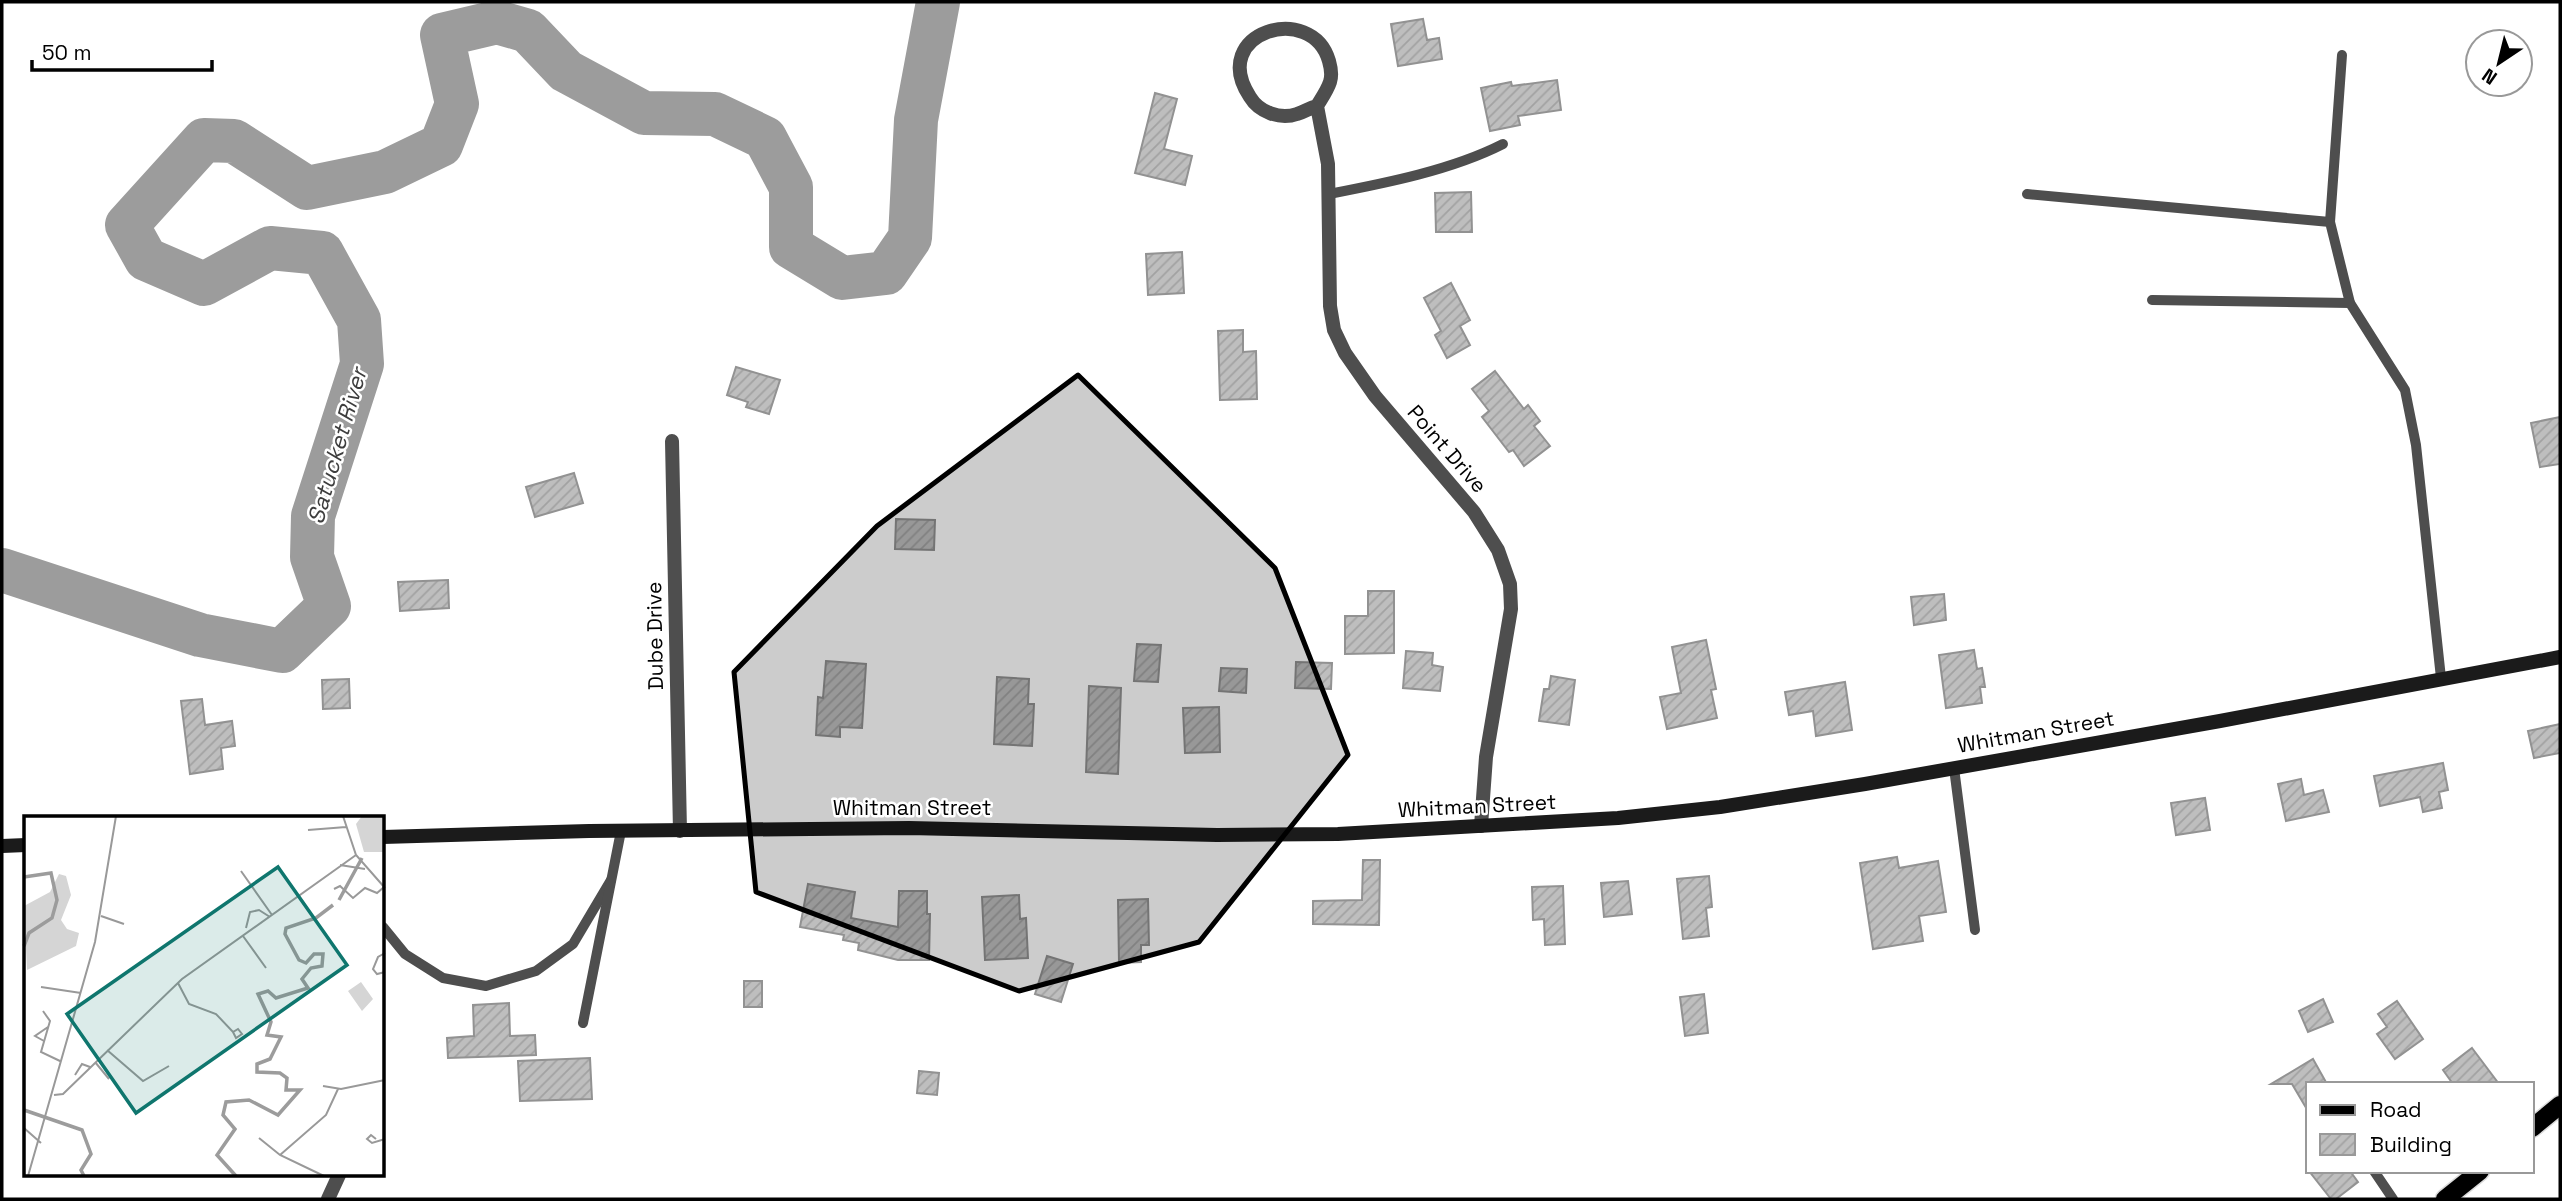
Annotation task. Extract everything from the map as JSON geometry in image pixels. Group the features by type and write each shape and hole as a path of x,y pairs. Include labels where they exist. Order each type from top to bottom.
{"main road":[{"name":"Whitman Street","path":"385,838 621,831 982,828 1277,835 1398,832 1618,818 1802,794 2220,721 2560,657"},
{"path":"2,846 24,845"},
{"path":"2534,1126 2560,1105"},
{"path":"2445,1199 2478,1173"}],"street":[{"path":"1284,29 1310,36 1321,43 1331,68 1330,81 1317,106 1287,117 1263,110 1253,102 1241,78 1240,65 1247,45 1262,33 1284,29"},
{"name":"Point Drive","path":"1317,106 1328,164 1330,306 1334,330 1345,353 1375,396 1474,512 1489,534 1510,584 1511,609 1486,757 1481,826"},
{"name":"Dube Drive","path":"672,441 680,831"},
{"path":"328,1199 339,1176"}],"lane":[{"path":"2342,55 2330,222 2350,303 2405,390 2416,445 2441,678"},
{"path":"1329,194 1441,167 1486,153 1503,144"},
{"path":"2027,194 2330,222"},
{"path":"2152,300 2350,303"},
{"path":"1954,768 1975,930"},
{"path":"583,1023 621,831"},
{"path":"385,929 405,954 443,978 486,986 536,971 572,944 611,880"},
{"path":"2375,1173 2393,1199"}],"highlighted area":[{"path":"1078,375 1275,568 1348,755 1199,942 1019,991 756,892 734,672 877,526"}],"building":[{"path":"1423,19 1427,40 1439,38 1442,59 1398,66 1391,24"},
{"path":"1557,80 1561,110 1518,116 1520,125 1490,131 1481,88 1511,82 1512,86"},
{"path":"1155,93 1177,99 1164,149 1192,156 1185,185 1135,173"},
{"path":"1471,192 1472,232 1436,232 1435,193"},
{"path":"1182,252 1184,293 1148,295 1146,254"},
{"path":"1451,283 1470,320 1460,326 1470,345 1447,358 1435,335 1441,331 1424,298"},
{"path":"1243,330 1243,352 1256,351 1257,399 1220,400 1218,331"},
{"path":"736,367 780,380 769,414 746,407 748,402 727,395"},
{"path":"1495,371 1524,409 1528,405 1540,421 1534,426 1550,446 1524,466 1513,450 1509,452 1482,417 1489,411 1472,389"},
{"path":"2560,417 2560,464 2540,467 2531,423"},
{"path":"574,473 583,503 535,517 526,487"},
{"path":"896,519 935,520 934,550 895,549"},
{"path":"448,580 449,608 400,611 398,582"},
{"path":"1368,591 1394,591 1394,653 1345,654 1345,616 1368,616"},
{"path":"1944,594 1946,620 1914,625 1911,597"},
{"path":"1706,640 1716,689 1711,690 1717,718 1667,729 1660,697 1681,693 1672,647"},
{"path":"1137,644 1161,645 1158,682 1134,681"},
{"path":"1974,650 1977,669 1982,668 1985,687 1980,687 1982,703 1946,708 1939,655"},
{"path":"1406,651 1433,653 1432,665 1443,667 1440,691 1403,688"},
{"path":"826,661 866,664 862,728 840,727 840,737 816,735 818,697 823,698"},
{"path":"1296,662 1332,663 1331,689 1295,688"},
{"path":"1221,668 1247,669 1246,693 1219,691"},
{"path":"1551,676 1575,680 1569,725 1539,721 1544,689 1549,689"},
{"path":"997,677 1029,679 1028,704 1034,704 1032,746 994,744"},
{"path":"349,679 350,708 323,709 322,680"},
{"path":"1845,682 1852,730 1816,736 1813,711 1789,715 1785,692"},
{"path":"1089,686 1121,688 1118,774 1086,772"},
{"path":"202,699 205,725 232,721 235,746 221,748 223,769 190,774 181,701"},
{"path":"1219,707 1220,752 1185,753 1183,708"},
{"path":"2560,724 2560,753 2534,758 2528,731"},
{"path":"2443,763 2448,790 2439,792 2442,808 2423,812 2420,797 2380,806 2374,776"},
{"path":"2301,779 2304,795 2323,790 2329,812 2286,821 2278,784"},
{"path":"2205,798 2210,830 2176,835 2171,803"},
{"path":"1897,857 1899,868 1938,861 1946,912 1919,916 1923,941 1873,949 1860,863"},
{"path":"1363,860 1380,860 1379,925 1313,924 1313,901 1362,900"},
{"path":"1709,876 1712,907 1706,908 1709,936 1683,939 1677,879"},
{"path":"1628,881 1632,914 1604,917 1601,883"},
{"path":"808,884 855,892 851,918 898,927 899,891 927,891 927,914 930,914 929,960 898,960 858,950 859,943 843,940 844,935 800,927"},
{"path":"1563,886 1565,944 1545,945 1544,919 1533,920 1532,887"},
{"path":"1019,895 1020,919 1026,918 1028,958 985,960 982,897"},
{"path":"1148,899 1149,945 1141,945 1141,962 1119,963 1118,900"},
{"path":"1047,956 1073,964 1061,1002 1035,994"},
{"path":"744,981 762,981 762,1007 744,1007"},
{"path":"1704,994 1708,1033 1685,1036 1680,997"},
{"path":"2323,999 2333,1022 2308,1032 2299,1011"},
{"path":"2397,1001 2423,1039 2395,1059 2377,1034 2387,1027 2378,1014"},
{"path":"509,1003 510,1036 535,1035 536,1055 448,1058 447,1038 474,1036 473,1005"},
{"path":"2472,1048 2498,1082 2452,1082 2443,1070"},
{"path":"590,1058 592,1099 520,1101 518,1061"},
{"path":"2313,1059 2326,1082 2306,1082 2306,1108 2292,1084 2271,1084"},
{"path":"919,1071 939,1073 937,1095 917,1093"},
{"path":"2311,1173 2351,1173 2358,1182 2336,1199 2331,1199"}],"waterway":[{"name":"Satucket River","path":"2,570 200,635 282,651 329,606 312,557 313,516 362,364 359,320 322,253 270,248 204,284 146,259 127,225 204,140 234,141 307,188 385,172 441,145 457,104 442,35 497,22 528,31 566,71 644,113 715,114 765,138 791,187 791,247 842,278 886,273 910,238 916,120 938,2"}]}
